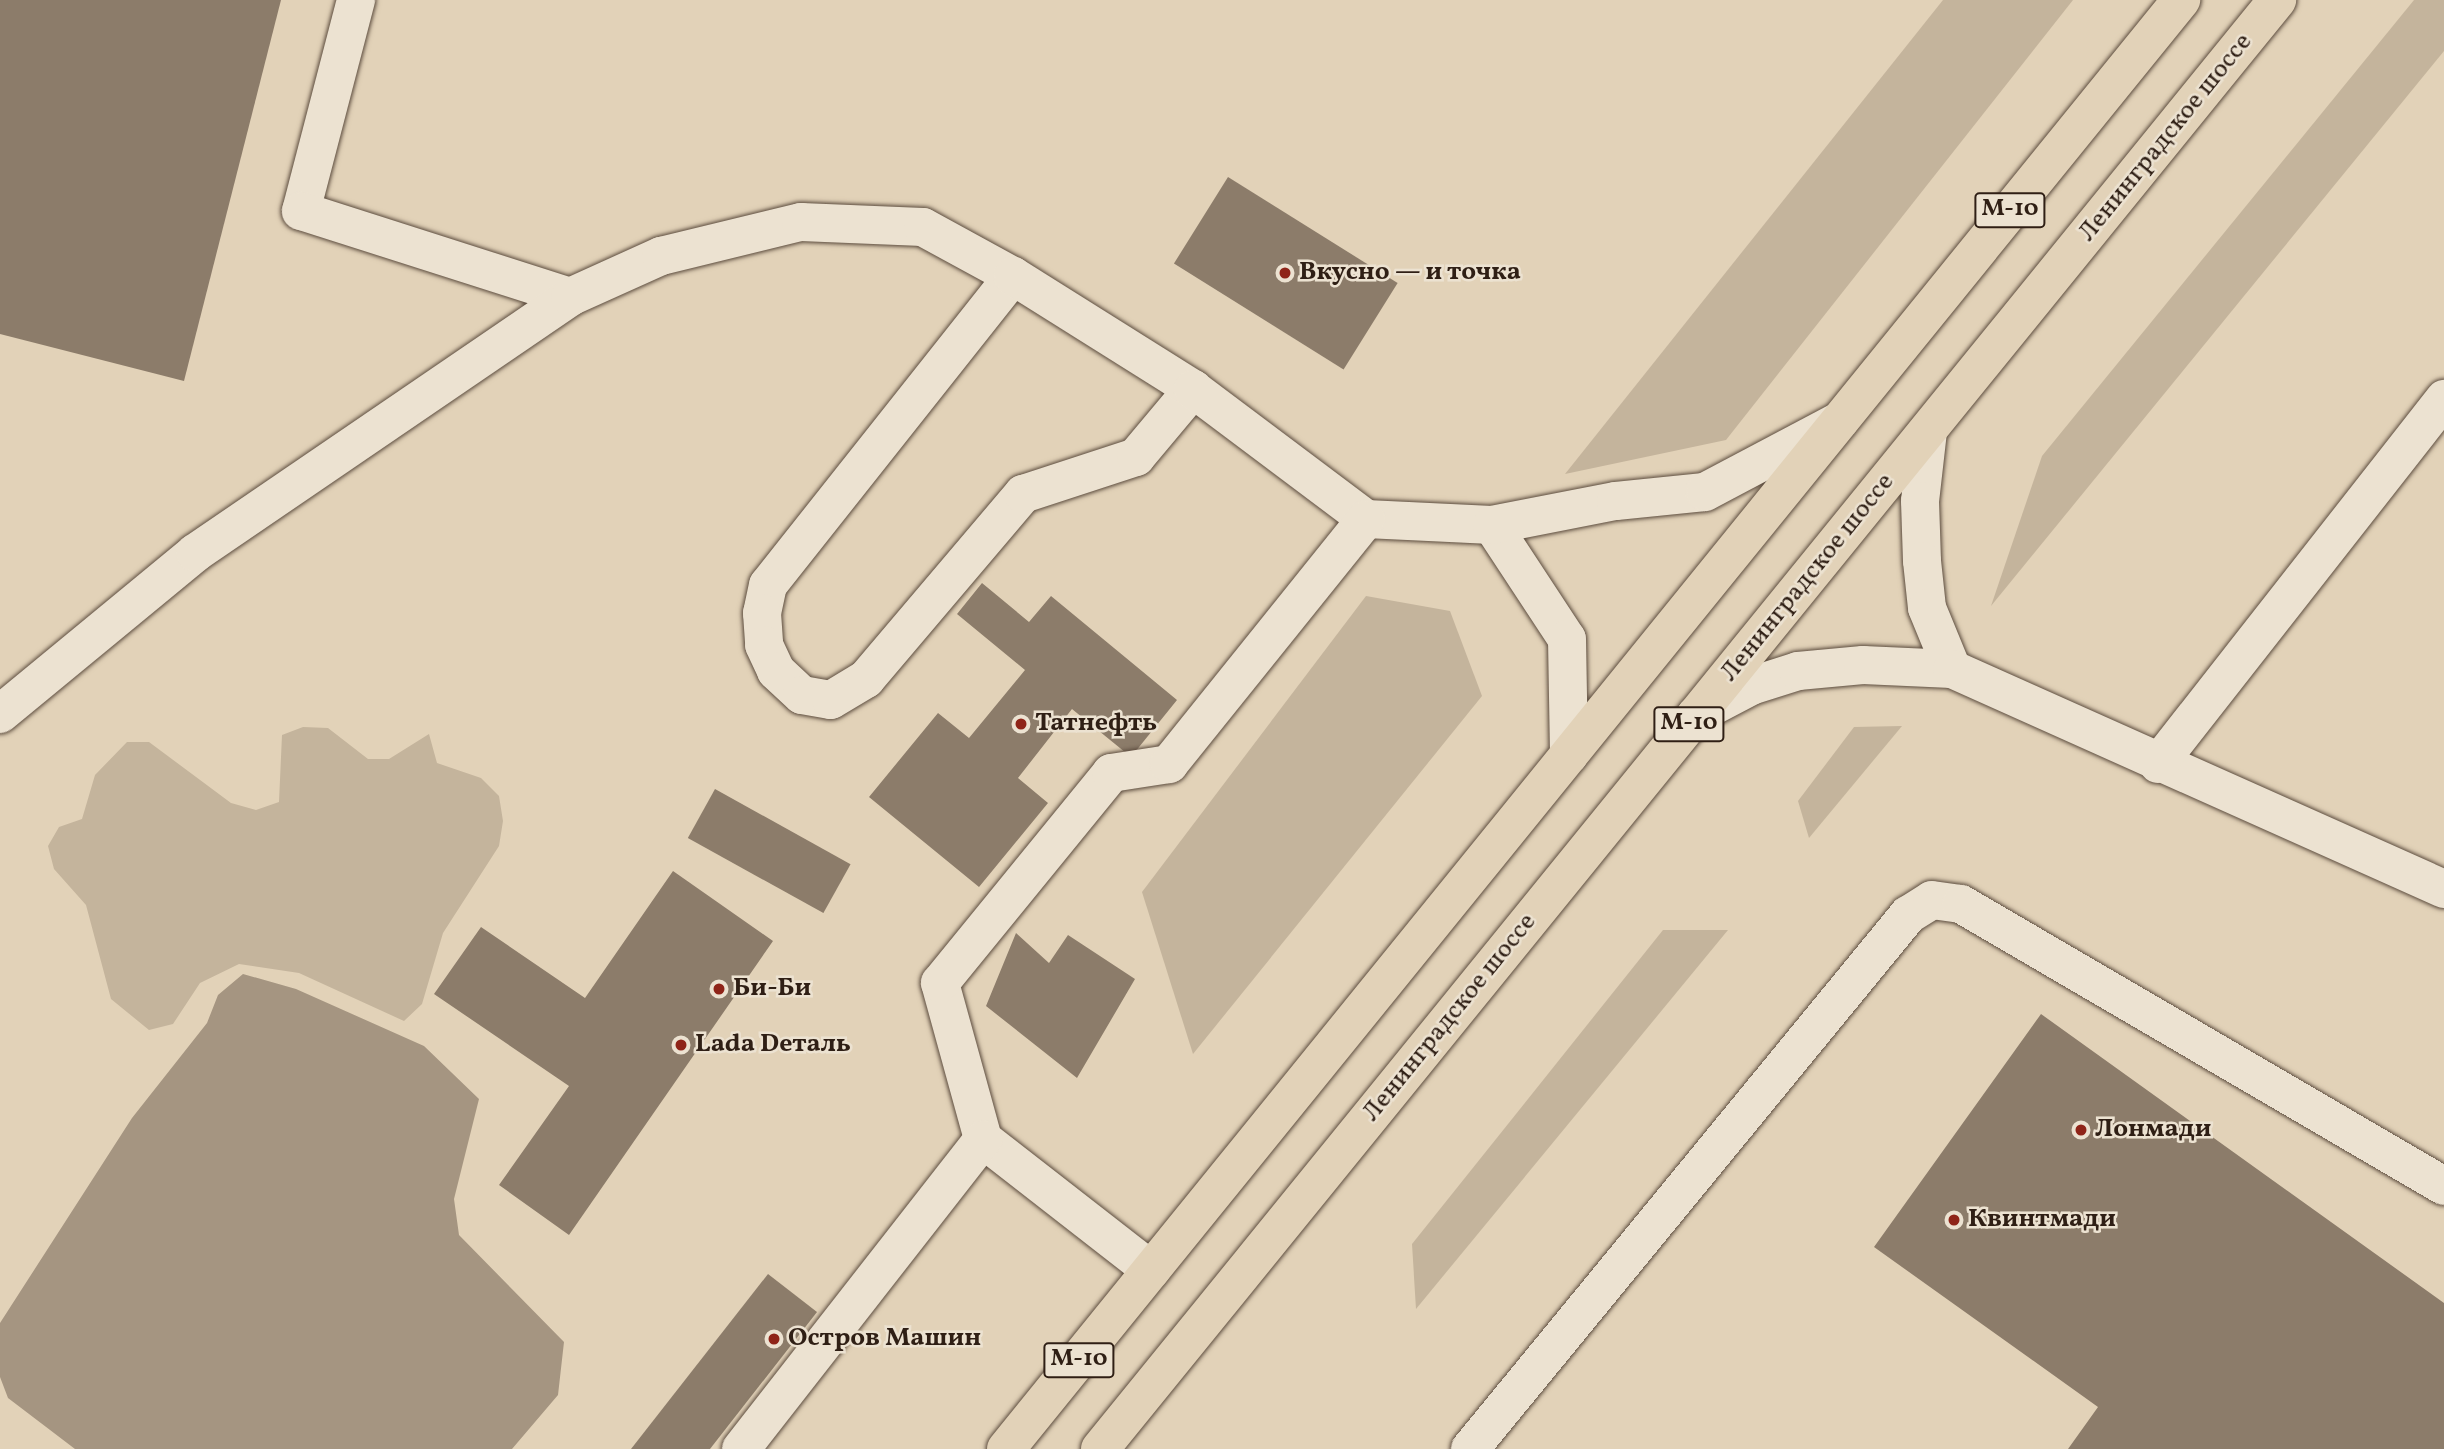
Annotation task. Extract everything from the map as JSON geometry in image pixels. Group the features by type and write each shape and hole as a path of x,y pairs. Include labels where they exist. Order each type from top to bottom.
{"highway":[{"name":"М-10","path":"1006,1449 2181,0"},
{"name":"Ленинградское шоссе","path":"1100,1449 2277,0"}],"street":[{"path":"356,0 301,211 570,297"},
{"path":"0,714 195,553 570,297 661,256 801,222 923,227 1013,276 1193,389 1366,519 1492,525 1616,501 1705,492 1839,421"},
{"path":"1013,276 768,585 762,614 764,645 776,671 802,695 831,700 866,679 1023,494 1136,457 1193,389"},
{"path":"2158,764 2444,399"},
{"path":"1928,431 1920,501 1922,561 1927,608 1952,669"},
{"path":"1151,1270 983,1139 940,983 1111,773 1169,764 1366,519"},
{"path":"1492,525 1567,639 1569,755"},
{"path":"1696,715 1751,686 1798,671 1863,665 1952,669 2158,764 2444,889"},
{"path":"1470,1449 1908,915 1932,900 1961,904 2444,1186"},
{"path":"741,1449 983,1139"}],"shaded area":[{"path":"1943,0 2073,0 1726,440 1565,474"},
{"path":"2414,0 2444,0 2444,51 1991,606 2042,456"},
{"path":"1366,596 1450,611 1482,696 1193,1054 1142,892"},
{"path":"1902,726 1809,838 1798,801 1854,727"},
{"path":"303,727 328,728 368,759 389,759 429,734 437,763 481,778 499,796 503,821 499,846 443,933 422,1004 404,1021 299,973 239,964 200,983 173,1024 149,1030 111,999 86,905 54,869 48,846 59,827 82,819 95,775 127,742 149,742 231,803 256,810 279,802 282,735"},
{"path":"1663,930 1728,930 1416,1309 1412,1244"},
{"path":"243,974 296,989 424,1046 479,1099 454,1199 459,1235 564,1342 558,1395 512,1449 75,1449 8,1398 0,1377 0,1323 132,1118 207,1023 218,995"}],"building":[{"path":"0,0 281,0 184,381 0,334"},
{"name":"Вкусно — и точка","path":"1228,177 1398,283 1344,369 1174,264"},
{"path":"982,583 1029,622 1051,596 1177,700 1131,757 1072,709 1018,778 1048,803 979,887 869,797 938,713 969,738 1025,670 957,614"},
{"path":"715,789 851,864 823,913 688,838"},
{"path":"673,871 773,941 569,1235 499,1185 569,1086 434,994 481,927 585,998"},
{"path":"1016,933 1049,963 1068,935 1135,979 1077,1078 986,1006"},
{"name":"Лонмади","path":"2041,1014 2444,1303 2444,1449 2068,1449 2098,1407 1874,1247"},
{"path":"768,1274 817,1312 710,1449 631,1449"}],"place":[{"name":"Вкусно — и точка","path":"1285,273"},
{"name":"Татнефть","path":"1021,724"},
{"name":"Би-Би","path":"719,989"},
{"name":"Lada Dеталь","path":"681,1045"},
{"name":"Лонмади","path":"2081,1130"},
{"name":"Квинтмади","path":"1954,1220"},
{"name":"Остров Машин","path":"774,1339"}]}
